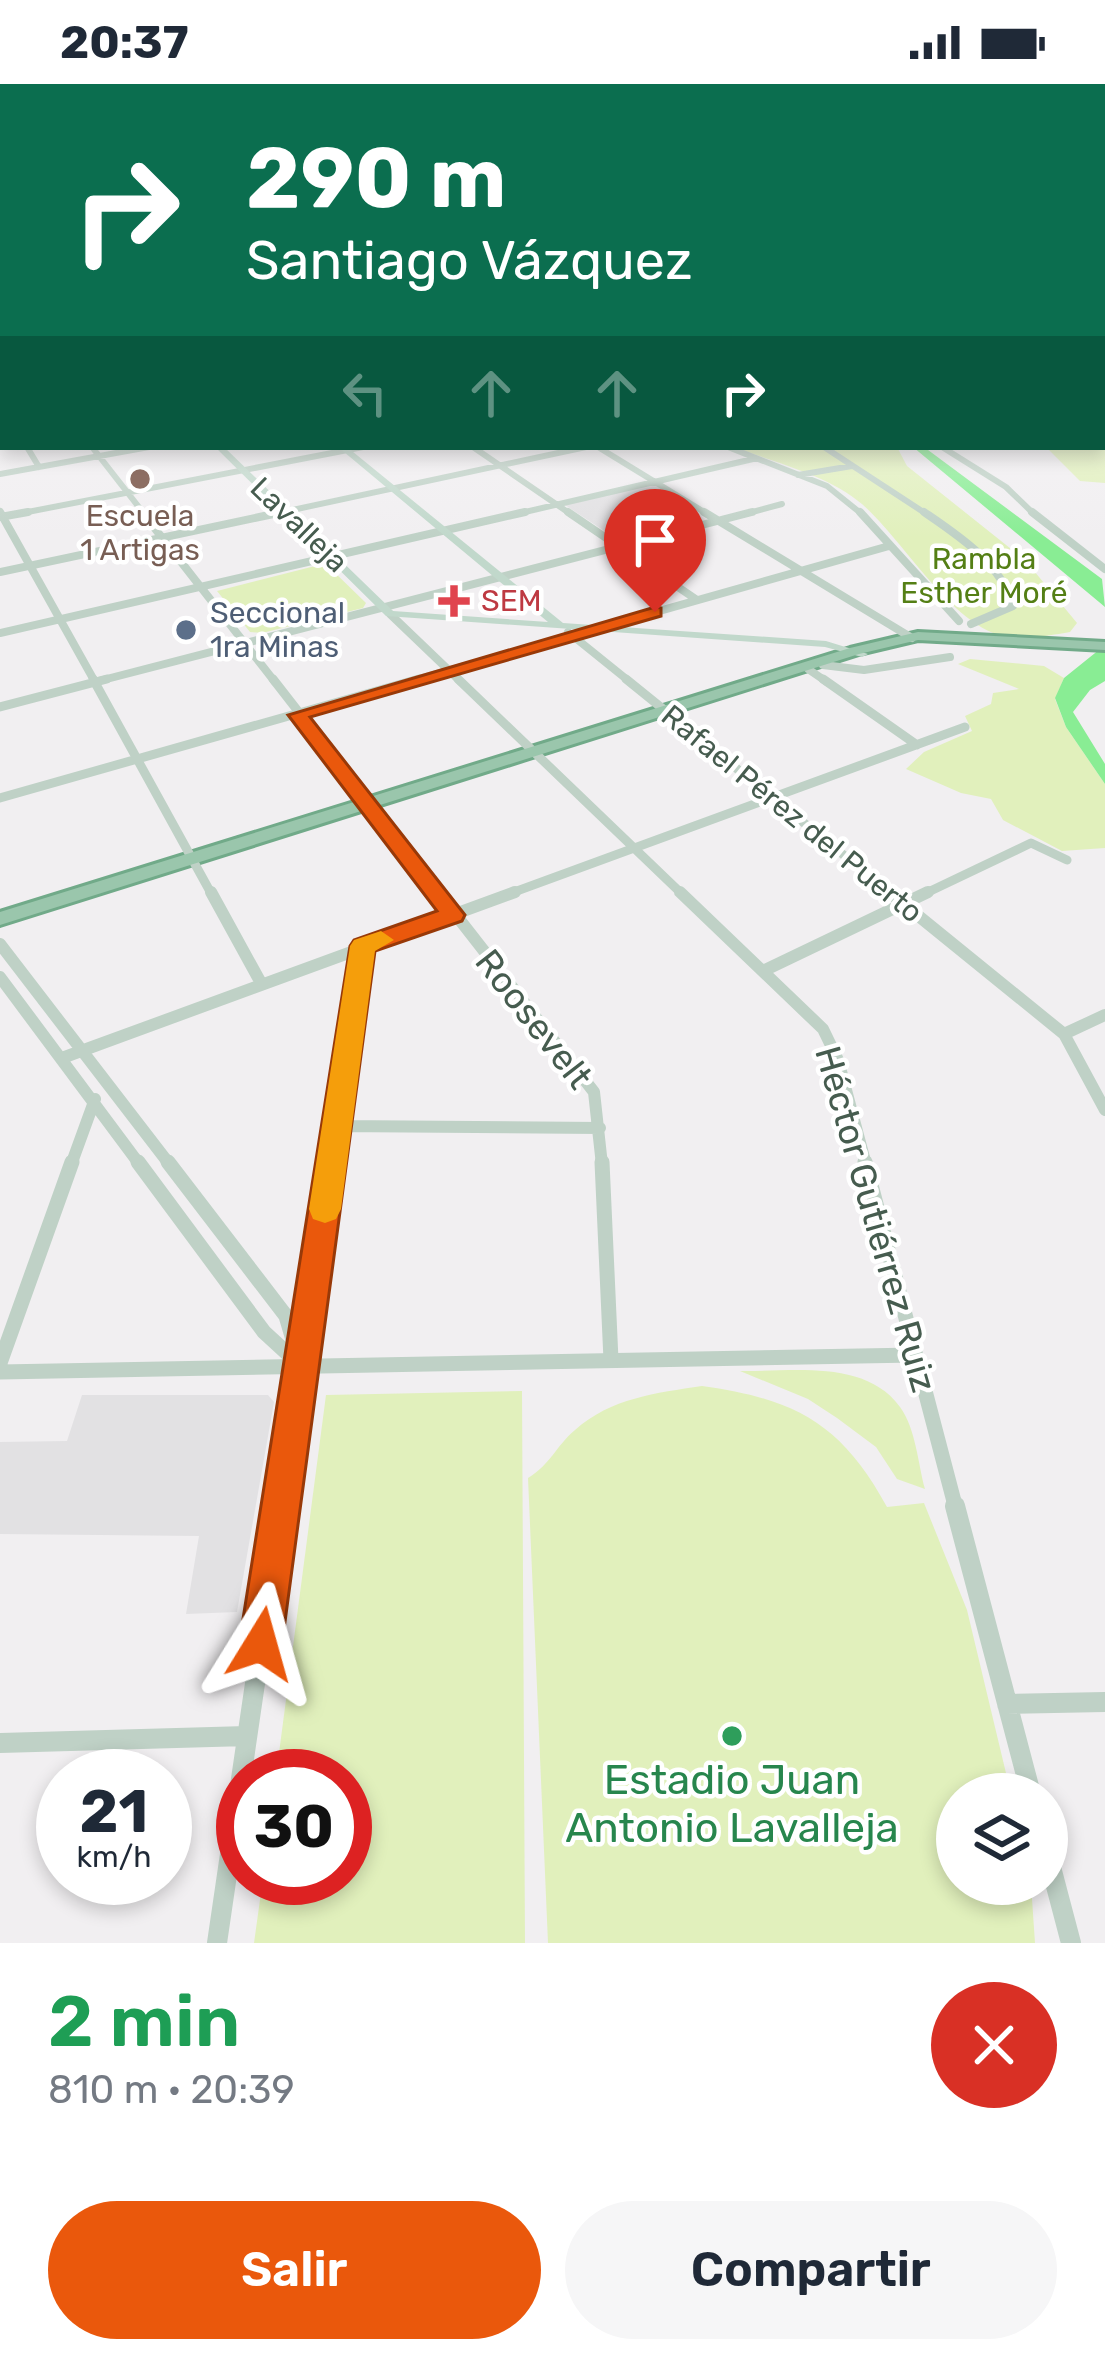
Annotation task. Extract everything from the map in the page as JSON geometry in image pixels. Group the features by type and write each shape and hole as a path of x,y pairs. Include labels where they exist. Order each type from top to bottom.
{"highway":[{"path":"0,919 888,643 1105,650"},
{"path":"858,652 922,643"}],"main road":[{"name":"Lavalleja","path":"222,450 386,610"},
{"name":"Rafael Pérez del Puerto","path":"345,450 556,623"},
{"path":"386,610 598,628 888,643"},
{"path":"556,623 791,639 858,652"}],"street":[{"path":"29,450 39,466"},
{"name":"Roosevelt","path":"94,450 586,1080 598,1106 600,1128 610,1360"},
{"path":"0,473 132,450"},
{"path":"261,983 1,515 339,450"},
{"path":"478,450 697,600"},
{"path":"0,572 572,450"},
{"path":"603,450 922,643"},
{"path":"734,450 833,489 853,504 959,621 971,624 1013,606 1015,599 1004,576 974,548 828,450"},
{"path":"815,469 824,450"},
{"path":"950,450 1006,487 1044,523 1105,568"},
{"path":"0,633 753,459"},
{"path":"798,475 854,466"},
{"path":"0,706 782,504"},
{"path":"0,798 890,546"},
{"name":"Lavalleja","path":"386,610 535,753"},
{"name":"Rafael Pérez del Puerto","path":"556,623 1064,1034 1104,1108"},
{"path":"816,667 864,670 950,657"},
{"path":"816,667 917,745"},
{"path":"62,1058 965,727"},
{"name":"Héctor Gutiérrez Ruiz","path":"535,753 823,1029 838,1060 1025,1773"},
{"path":"763,971 1031,843 1066,860"},
{"path":"0,944 286,1316 302,1366"},
{"path":"217,1943 363,946"},
{"path":"0,977 264,1332 302,1366"},
{"path":"1064,1034 1105,1015"},
{"path":"111,1090 94,1100 0,1368 915,1355"},
{"path":"337,1126 600,1128"},
{"path":"183,1220 201,1207"},
{"path":"1007,1704 1105,1702"},
{"path":"0,1743 247,1736"},
{"path":"1061,1905 1071,1943"}],"shaded area":[{"path":"917,450 928,450 1102,579 1105,607"},
{"path":"654,484 681,500 623,514 639,527 609,534 565,505"},
{"path":"1105,645 1105,681 1090,690 1073,712 1105,764 1105,784 1066,727 1055,698 1064,678"},
{"path":"82,1395 268,1395 274,1402 237,1612 186,1614 199,1536 0,1534 0,1442 67,1441"}],"green space":[{"name":"Rambla Esther Moré","path":"742,450 899,450 907,466 1025,560 1077,623 1070,632 1023,637 996,634 978,625 942,594 862,504 801,471"},
{"path":"1049,450 1105,450 1105,483 1080,481"},
{"path":"328,566 366,603 363,608 250,632 217,591"},
{"path":"970,659 1044,666 1064,678 1055,699 1066,727 1105,784 1105,848 1062,851 1003,820 991,799 961,793 906,769 924,752 972,731 965,716 991,704 993,693 1019,689 958,664"},
{"path":"740,1371 827,1371 868,1381 900,1407 910,1426 925,1489 897,1479 876,1447 808,1399"},
{"path":"702,1386 789,1408 833,1435 852,1454 887,1507 924,1503 967,1610 1006,1773 936,1773 936,1905 1032,1905 1035,1943 548,1943 528,1478 589,1419 668,1391"},
{"path":"522,1391 525,1943 254,1943 259,1905 372,1905 372,1749 280,1749 326,1395"}],"slow traffic":[{"path":"325,1209 363,946 381,940"}],"place":[{"name":"Escuela 1 Artigas","path":"140,479"},
{"name":"SEM","path":"454,601"},
{"name":"Seccional 1ra Minas","path":"186,630"},
{"name":"Estadio Juan Antonio Lavalleja","path":"732,1736"}],"route":[{"path":"261,1644 363,946 453,915 298,715 655,612"}]}
